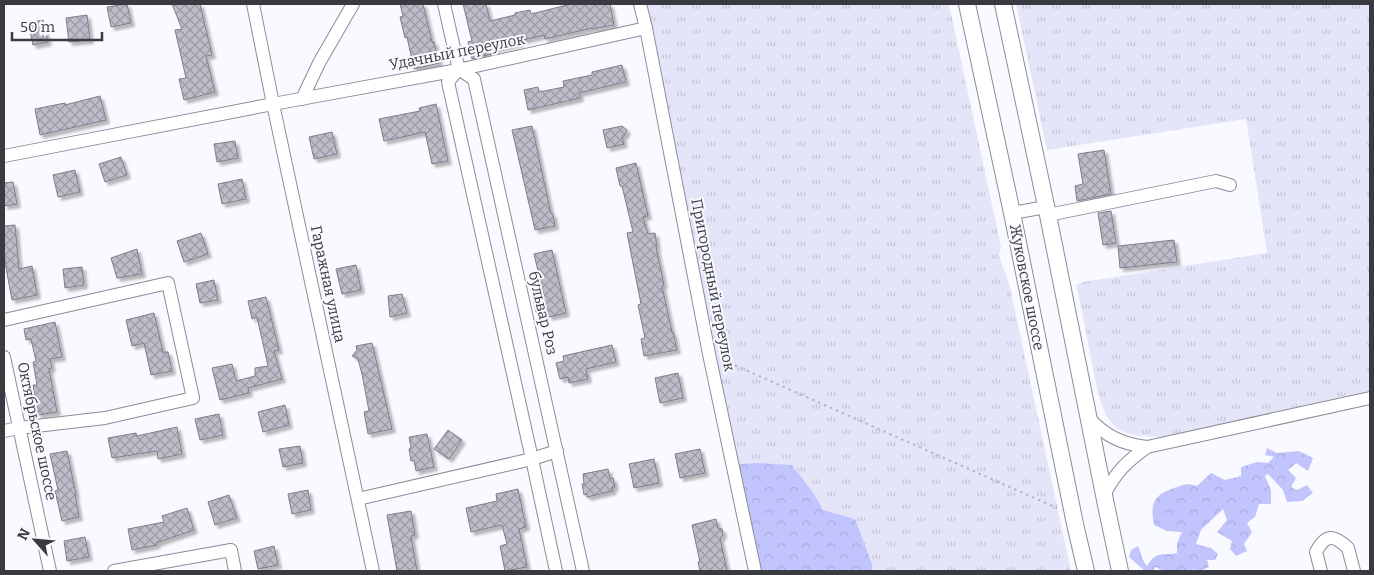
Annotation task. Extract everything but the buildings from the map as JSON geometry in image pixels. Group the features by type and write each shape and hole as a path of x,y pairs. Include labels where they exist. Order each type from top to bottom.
{"main road":[{"name":"Жуковское шоссе","path":"966,4 1012,213 1086,571"},
{"path":"1003,4 1120,571"}],"street":[{"name":"Гаражная улица","path":"253,4 373,571"},
{"path":"302,99 319,63 353,4"},
{"path":"444,4 459,70 448,82 556,571"},
{"name":"Пригородный переулок","path":"640,4 709,354 755,571"},
{"name":"Удачный переулок","path":"4,156 459,70 646,28"},
{"name":"бульвар Роз","path":"459,70 474,79 583,571"},
{"path":"1012,213 1047,211 1216,181 1230,185"},
{"path":"4,320 168,283 193,398 105,418 4,431"},
{"name":"Октябрьское шоссе","path":"4,357 50,571"},
{"path":"1089,418 1098,428 1111,437 1131,445 1147,447 1370,398"},
{"path":"1104,494 1112,479 1124,465 1147,447"},
{"path":"358,498 557,451"},
{"path":"1321,571 1316,552 1323,541 1335,538 1348,548 1354,571"},
{"path":"114,571 231,550 235,571"}],"path":[{"path":"709,354 1055,507 1075,524"}],"green space":[{"path":"638,4 949,4 1001,247 999,256 1010,287 1071,571 760,571"},
{"path":"1016,4 1370,4 1370,391 1160,437 1129,434 1113,425 1104,409 1097,389 1076,285 1083,282 1267,253 1246,119 1047,150"},
{"path":"1267,448 1277,453 1299,451 1313,458 1308,471 1296,463 1288,470 1296,478 1291,487 1297,490 1307,485 1313,493 1302,501 1287,502 1283,490 1268,474 1265,476 1271,490 1271,504 1259,504 1255,517 1247,523 1252,532 1244,544 1247,551 1236,556 1230,549 1232,541 1217,532 1227,520 1223,509 1201,530 1196,544 1211,548 1218,554 1215,560 1207,560 1209,567 1199,571 1193,569 1192,571 1165,571 1155,567 1153,571 1145,571 1129,557 1131,550 1138,546 1147,566 1157,556 1177,553 1177,543 1182,532 1167,531 1154,525 1152,511 1157,497 1183,485 1197,486 1211,473 1225,480 1241,476 1241,467 1257,462 1268,463 1274,457 1265,455"},
{"path":"739,464 792,465 814,494 823,510 855,519 872,564 872,571 761,571"}]}
